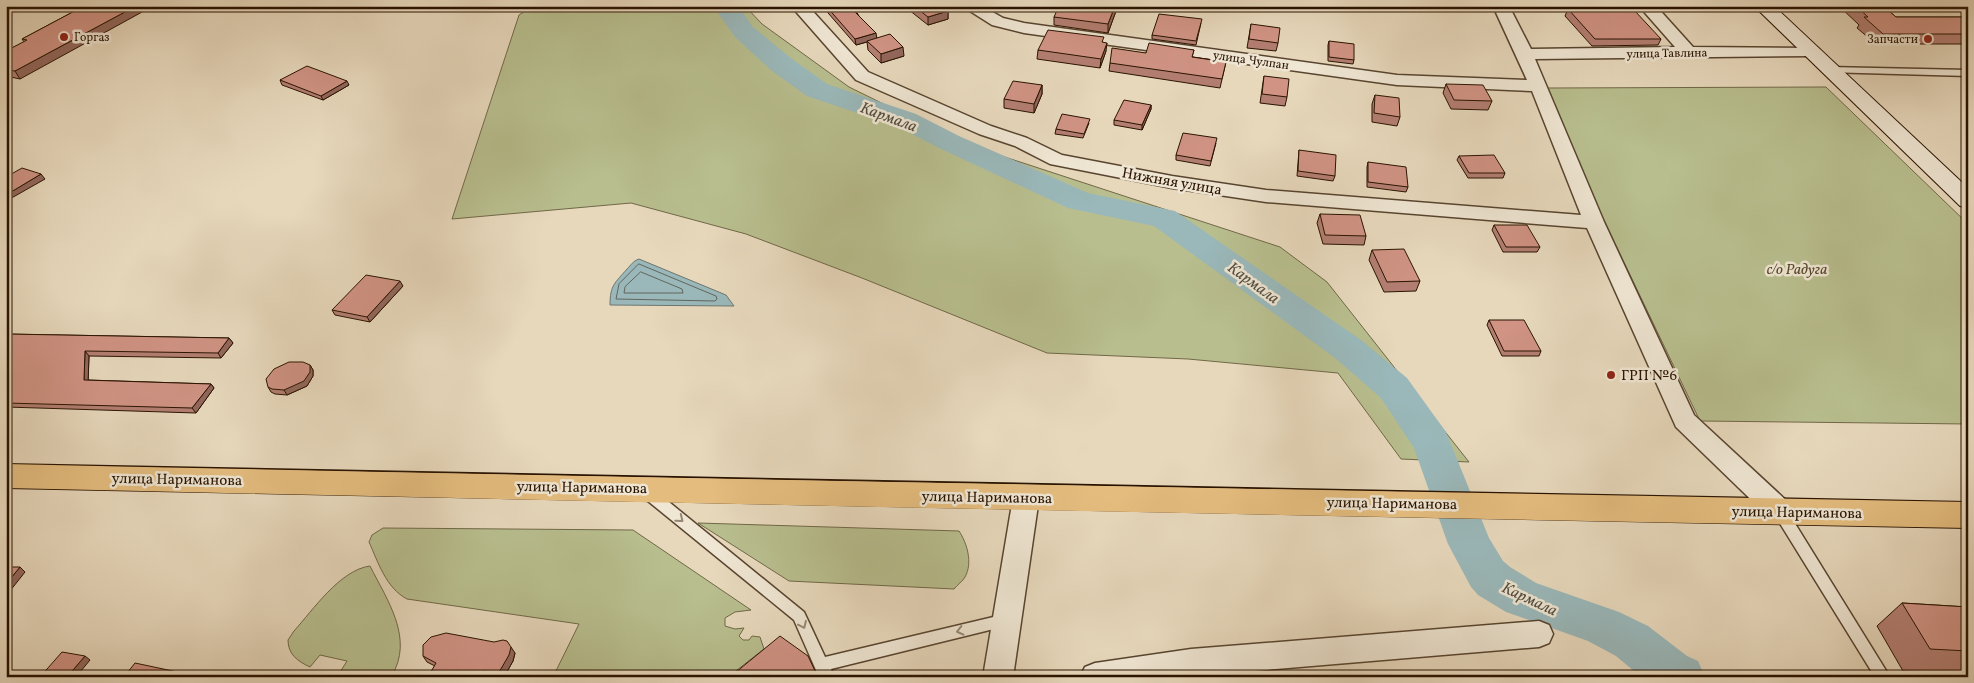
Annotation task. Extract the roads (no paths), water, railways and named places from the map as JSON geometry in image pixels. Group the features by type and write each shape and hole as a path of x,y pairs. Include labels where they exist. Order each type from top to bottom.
{"main road":[{"path":"1763,6 1828,70 1968,201"},
{"name":"улица Нариманова","path":"6,476 643,488 1026,498 1400,503 1968,515"}],"street":[{"name":"Нижняя улица","path":"799,6 862,76 985,130 1021,142 1057,160 1266,196 1594,222"},
{"name":"улица Чулпан","path":"970,6 998,22 1011,25 1261,62 1396,80 1538,86"},
{"path":"1501,6 1525,54 1594,222 1685,421 1780,511"},
{"path":"1648,6 1689,53"},
{"name":"улица Тавлина","path":"1525,54 1809,51"},
{"path":"998,677 1026,498"},
{"path":"1095,677 1191,662 1538,634"}],"lane":[{"path":"1828,70 1968,73"},
{"path":"643,488 799,616 824,671 1008,620"},
{"path":"1780,511 1883,677"}],"water":[{"path":"639,259 726,295 734,306 610,305 614,285 632,263"}],"waterway":[{"name":"Кармала","path":"725,6 744,32 782,65 817,90 906,120 949,142 1079,201 1164,218 1348,349 1394,388 1432,443 1470,544 1487,574 1494,581 1522,598 1603,626 1619,634 1632,641 1670,671 1681,677"}],"place":[{"name":"Горгаз","path":"64,37"},
{"name":"Запчасти","path":"1928,39"},
{"name":"ГРП №6","path":"1611,375"}],"park label":[{"name":"с/о Радуга","path":"1797,269"}]}
